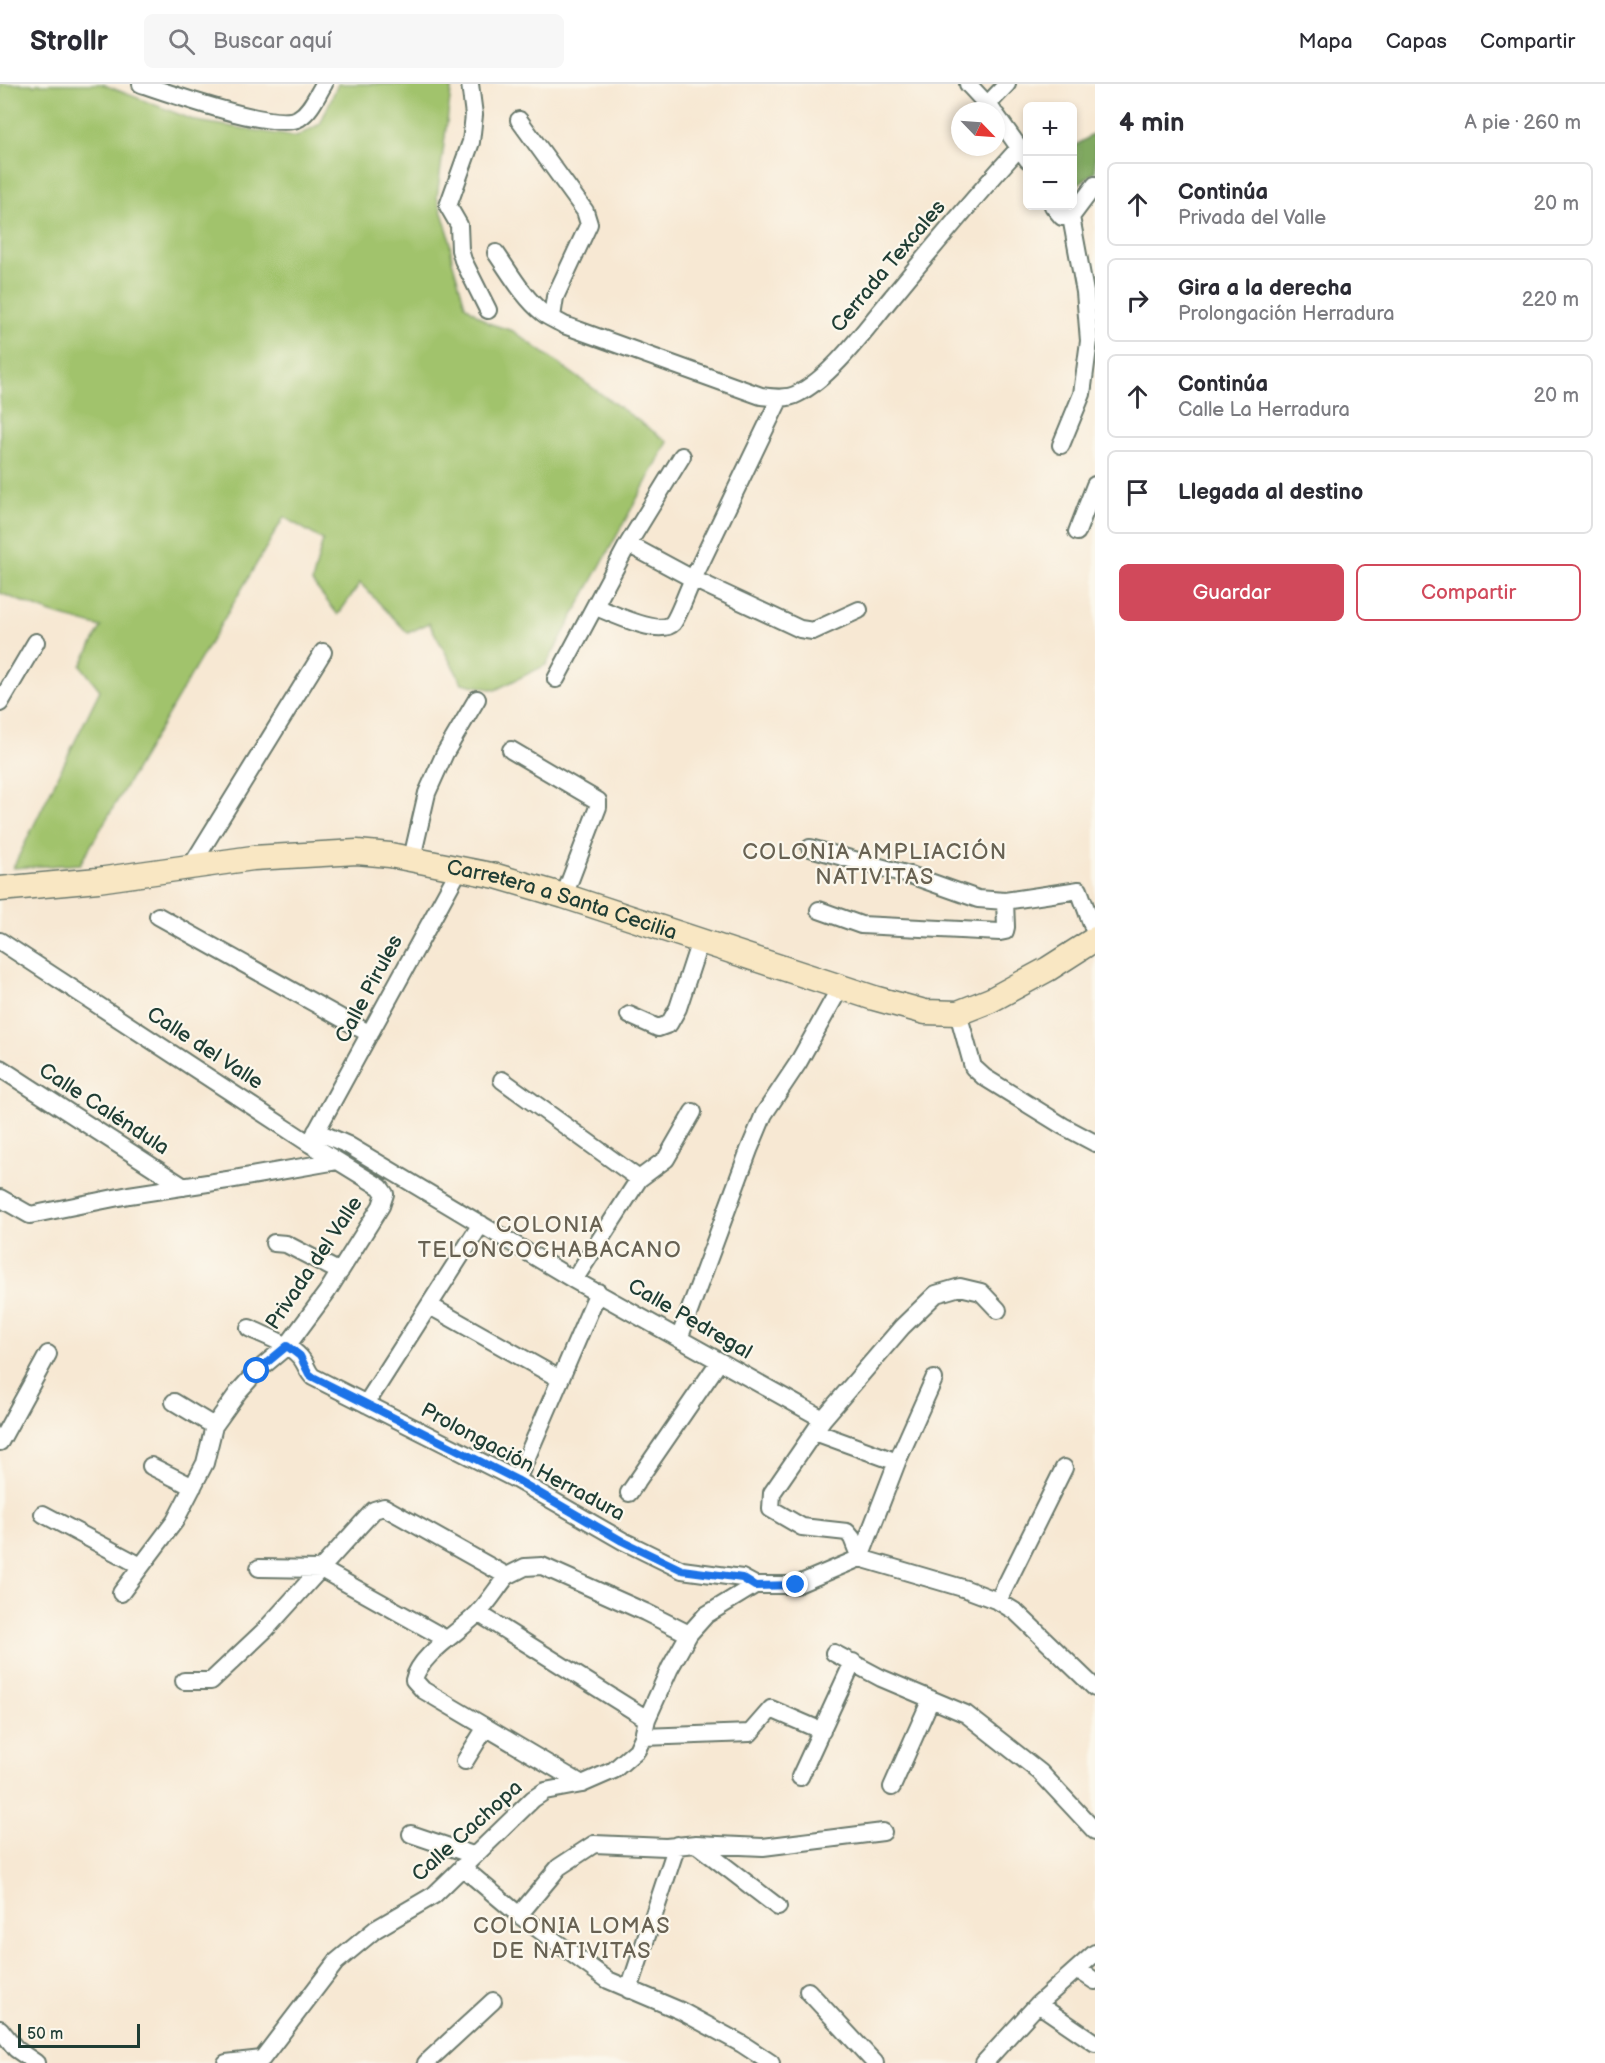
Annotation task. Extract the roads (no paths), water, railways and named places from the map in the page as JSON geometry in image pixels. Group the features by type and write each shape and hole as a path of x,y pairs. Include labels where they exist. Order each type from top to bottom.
{"main road":[{"name":"Carretera a Santa Cecilia","path":"0,889 98,880 253,858 357,852 412,858 495,876 564,896 874,998 925,1012 958,1013 1000,995 1048,969 1095,939"}],"street":[{"path":"141,84 194,102 274,122 289,122 300,118 305,113 324,84"},
{"path":"470,84 474,115 471,142 448,206 459,225 460,250 463,260 488,310"},
{"path":"968,84 985,102"},
{"path":"997,102 1007,84"},
{"path":"519,120 585,212 589,224 555,297 552,317"},
{"path":"1005,127 1023,152"},
{"name":"Cerrada Texcales","path":"780,398 796,395 828,370 856,341 983,188 1023,154"},
{"path":"1061,446 1082,394 1089,341 1085,292 1071,217 1095,185"},
{"path":"1056,210 1062,217 1071,217"},
{"path":"496,253 528,298 545,315 564,325 739,389 761,396 780,398 673,622 666,628 649,627 596,607"},
{"path":"556,679 628,544 682,456"},
{"path":"1077,532 1095,485"},
{"path":"628,544 693,579 783,622 807,630 813,631 859,610"},
{"path":"0,703 36,642"},
{"path":"190,868 323,652"},
{"path":"412,858 427,793 445,753 477,699"},
{"path":"511,750 598,801 598,807 564,896"},
{"path":"810,848 904,873 978,899 1005,901 1078,890 1095,933"},
{"name":"Calle Pirules","path":"313,1138 460,868"},
{"path":"819,910 861,925 1000,932 1005,931 1006,927 1005,901"},
{"path":"158,916 370,1034"},
{"name":"Calle del Valle","path":"0,941 313,1138 337,1161 380,1187 385,1194"},
{"path":"629,1015 658,1029 669,1024 678,1008 700,941"},
{"path":"679,1339 764,1114 798,1063 842,986"},
{"path":"958,1013 973,1066 978,1072 1053,1120 1095,1143"},
{"name":"Calle Caléndula","path":"0,1068 184,1187"},
{"path":"502,1080 639,1179"},
{"path":"574,1280 639,1179 666,1159 693,1112"},
{"name":"Calle Pedregal","path":"313,1138 348,1145 574,1280 719,1362 819,1426 897,1462"},
{"path":"0,1198 30,1215 129,1195 337,1161"},
{"name":"Privada del Valle","path":"121,1593 175,1521 205,1463 214,1426 239,1391 257,1371 287,1346 340,1272 381,1206 385,1194"},
{"path":"366,1404 481,1224"},
{"path":"274,1243 286,1244 340,1272"},
{"path":"860,1558 847,1532 802,1527 777,1514 771,1509 772,1493 819,1426 902,1327 936,1294 960,1287 981,1292 998,1310"},
{"path":"517,1480 598,1292"},
{"path":"430,1306 560,1379"},
{"path":"249,1328 287,1346"},
{"name":"Prolongación Herradura","path":"287,1346 300,1356 309,1374 313,1377 517,1480 622,1541 682,1570 742,1578 755,1586"},
{"path":"0,1442 48,1354"},
{"path":"629,1493 719,1362"},
{"path":"860,1558 897,1462 934,1379"},
{"path":"174,1402 214,1426"},
{"path":"151,1466 193,1487"},
{"path":"998,1601 1064,1468"},
{"path":"184,1681 211,1682 265,1630 352,1531 374,1510 384,1507 507,1576"},
{"path":"43,1514 141,1566"},
{"path":"822,1731 771,1709 750,1733 643,1737 647,1719 666,1677 689,1634 706,1615 755,1586 796,1585 860,1558 966,1589 998,1601 1016,1612 1095,1688"},
{"path":"582,1784 423,1690 414,1680 415,1672 446,1639 478,1613 507,1576 525,1567 542,1566 689,1634"},
{"path":"259,1568 321,1569 446,1639"},
{"path":"478,1613 647,1719"},
{"path":"834,1653 881,1677 966,1714 1040,1772 1095,1831"},
{"path":"800,1777 853,1662"},
{"path":"892,1787 931,1699"},
{"path":"465,1761 486,1727"},
{"name":"Calle Cachopa","path":"226,2063 265,2061 336,1962 376,1929 434,1895 533,1799 545,1791 582,1784 614,1770 637,1750 643,1737"},
{"path":"519,1915 559,1867 594,1844 696,1844 763,1847 884,1832"},
{"path":"411,1834 468,1861 519,1915 608,1980 681,2011 742,2044 771,2063"},
{"path":"696,1844 778,1907"},
{"path":"629,1990 678,1845"},
{"path":"984,2063 1038,2004 1095,1953"},
{"path":"1077,1969 1095,1981"},
{"path":"808,1991 875,2063"},
{"path":"426,2063 493,2001"},
{"path":"1038,2004 1095,2043"},
{"path":"0,2028 16,2049 36,2063"}],"district":[{"name":"COLONIA AMPLIACIÓN NATIVITAS","path":"875,864"},
{"name":"COLONIA TELONCOCHABACANO","path":"550,1238"},
{"name":"COLONIA LOMAS DE NATIVITAS","path":"572,1938"}]}
